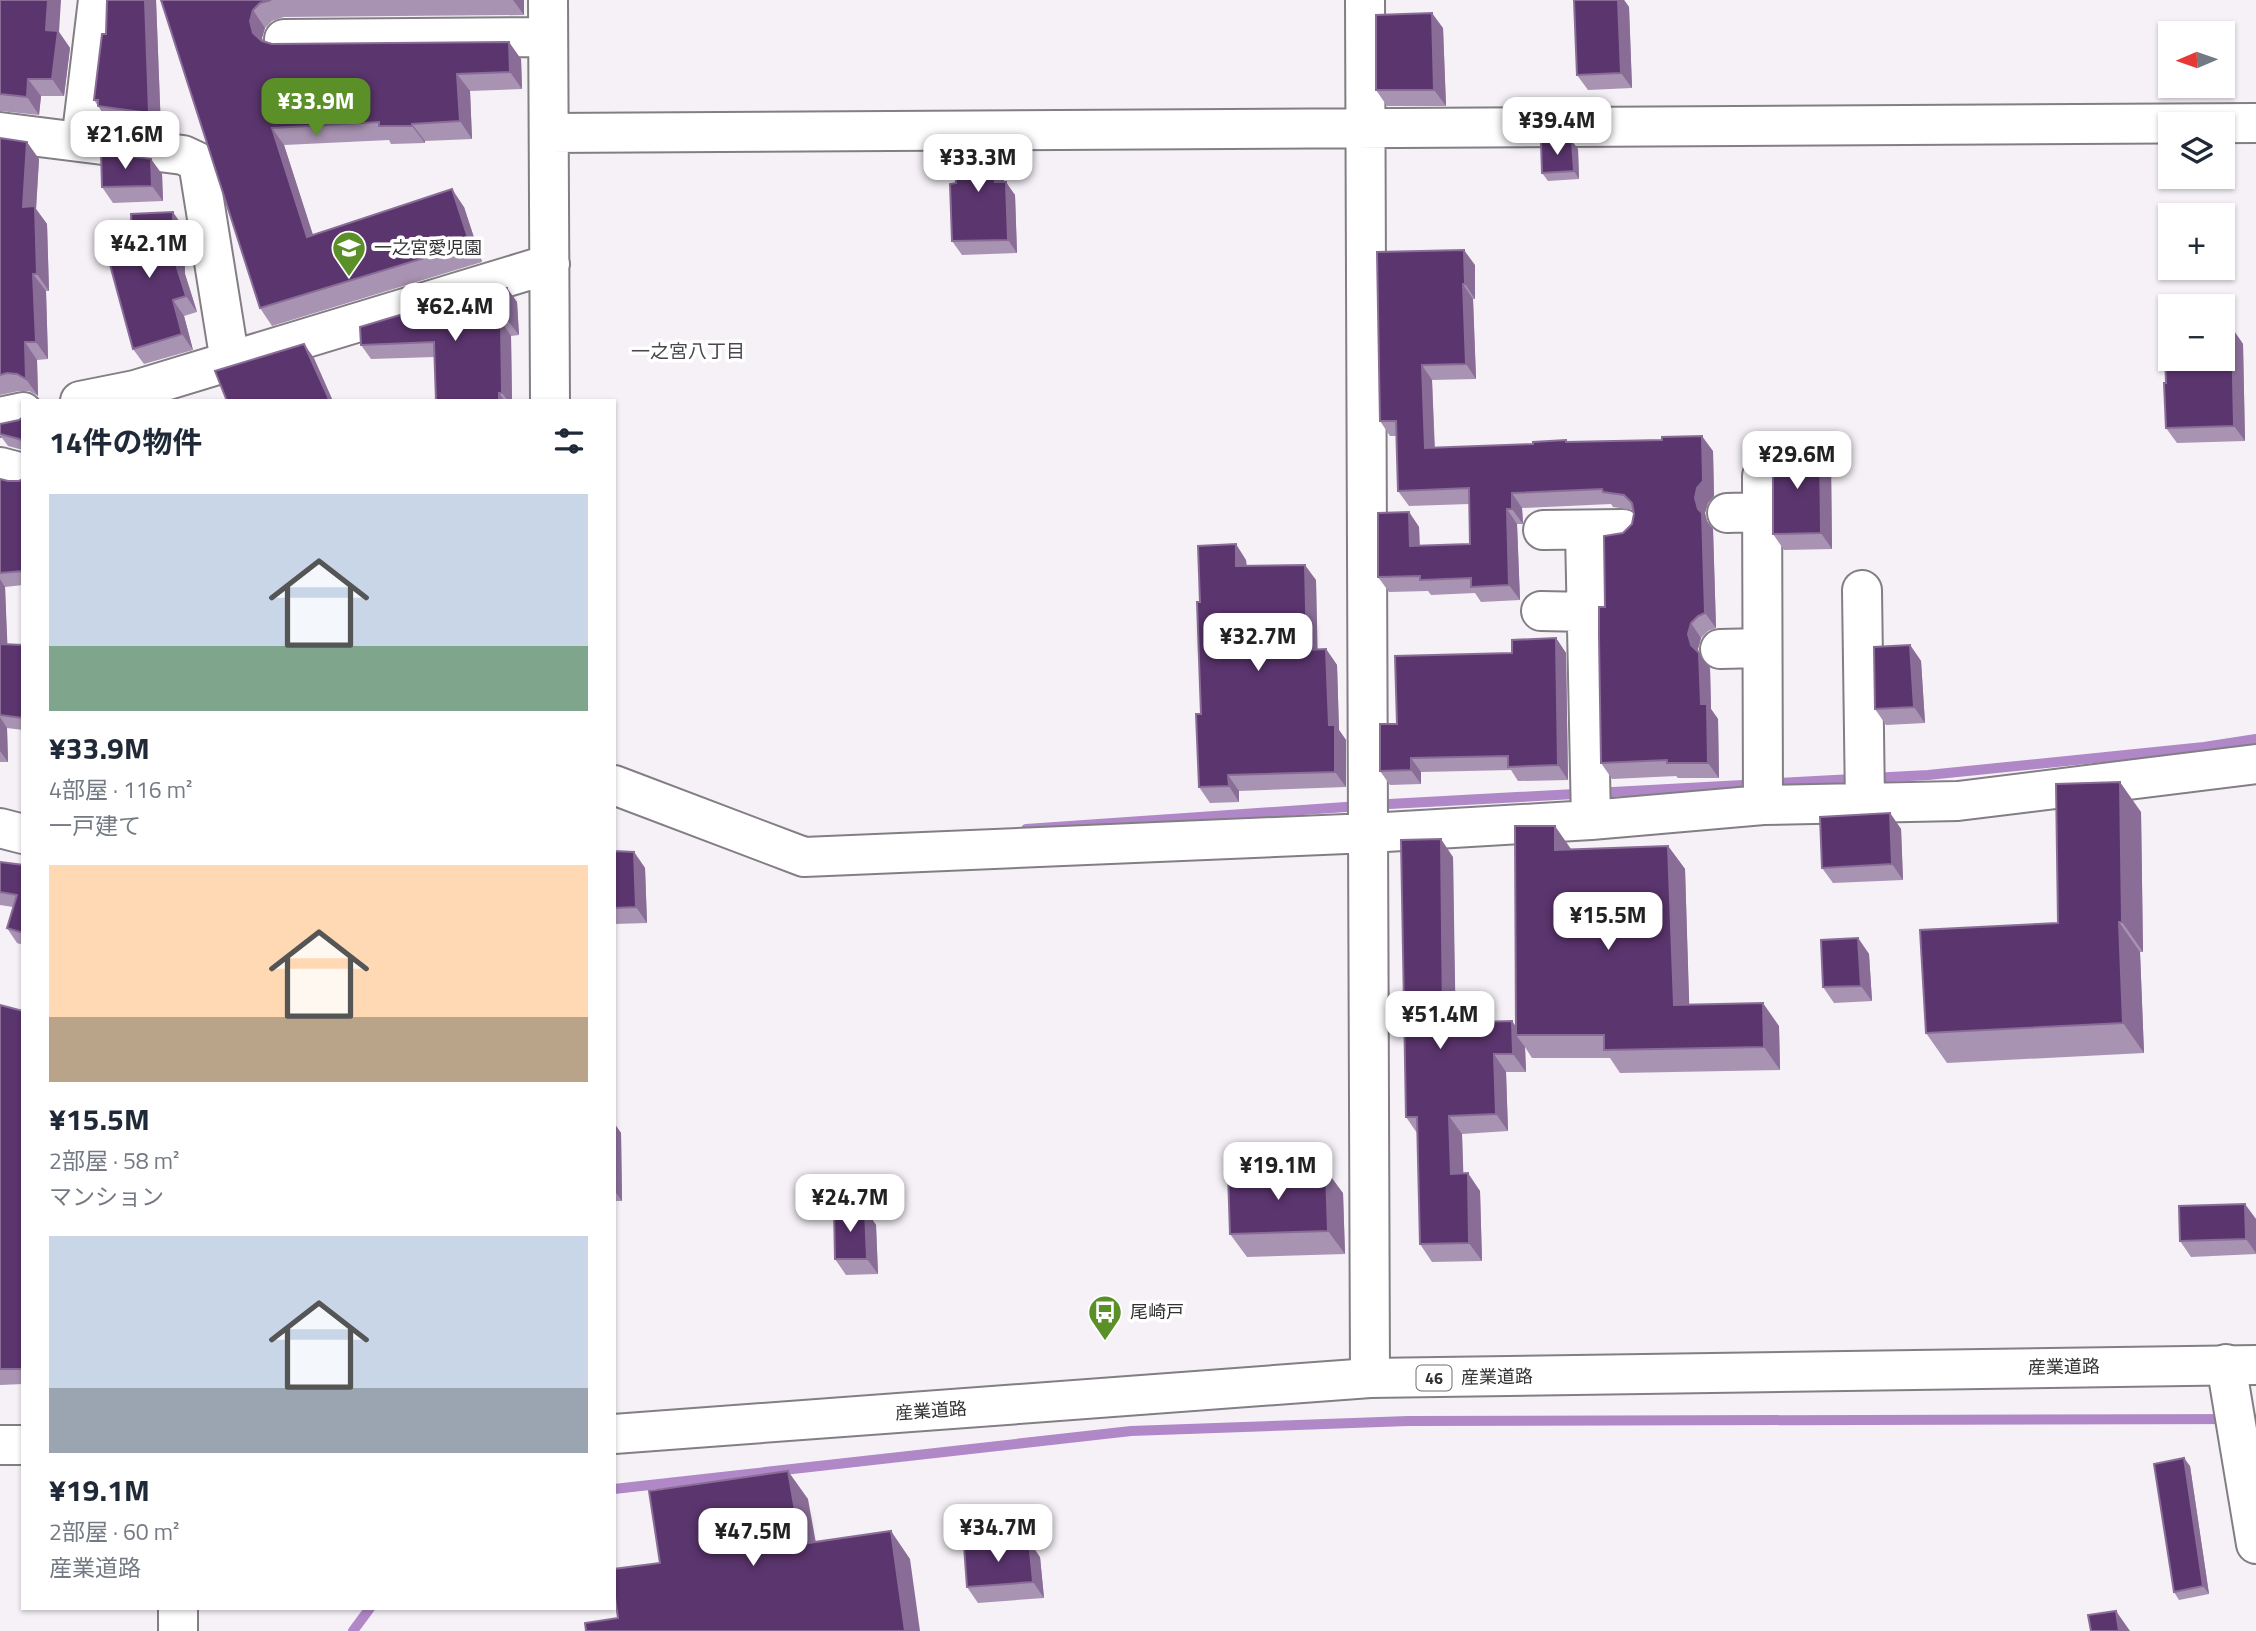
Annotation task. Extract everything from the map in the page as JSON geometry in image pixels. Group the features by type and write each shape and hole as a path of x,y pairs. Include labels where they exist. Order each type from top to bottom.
{"street":[{"path":"81,142 98,0"},
{"path":"548,0 550,399"},
{"path":"1365,0 1370,1378"},
{"path":"284,39 548,37"},
{"path":"549,133 2256,122"},
{"path":"0,132 183,155 198,162 230,362"},
{"path":"90,399 135,390 550,264"},
{"path":"0,417 21,412"},
{"path":"0,467 21,472"},
{"path":"1750,500 1762,648 1763,805"},
{"path":"1544,530 1623,529"},
{"path":"1585,530 1591,820"},
{"path":"1862,590 1865,803"},
{"path":"1541,611 1587,612"},
{"path":"1720,649 1762,648"},
{"path":"616,786 804,857 1368,815 1591,820 1763,805 1958,801 2256,764"},
{"path":"0,828 21,833"},
{"path":"2241,1364 2256,1544"},
{"name":"産業道路","path":"616,1434 1370,1378 2241,1364"},
{"path":"0,1444 21,1445"},
{"path":"178,1610 178,1631"}],"building":[{"path":"0,0 48,0 46,30 58,31 52,79 28,79 27,97 0,94"},
{"path":"107,0 145,0 149,113 98,106 98,100 94,100 102,34 106,34"},
{"path":"161,0 271,0 260,3 253,10 250,21 253,33 262,41 272,44 509,42 510,72 457,74 460,121 412,126 379,126 379,122 272,128 307,237 452,189 470,244 260,308"},
{"path":"1574,0 1618,0 1621,73 1577,75"},
{"path":"1432,13 1434,90 1376,90 1376,15"},
{"path":"0,138 27,142 23,207 35,206 37,274 33,274 36,342 25,342 26,379 17,374 0,375"},
{"path":"954,139 994,139 995,182 1006,182 1008,240 952,241 950,184 956,183"},
{"path":"1572,141 1574,171 1542,173 1541,142"},
{"path":"101,152 151,159 152,186 102,187"},
{"path":"173,212 174,258 186,296 173,300 182,334 133,349 106,250 132,250 131,214"},
{"path":"1464,250 1466,364 1422,365 1425,448 1533,444 1566,440 1662,440 1662,437 1702,436 1703,481 1697,488 1695,498 1702,513 1705,613 1691,623 1688,634 1691,645 1699,653 1701,704 1707,704 1708,763 1667,763 1667,760 1601,763 1599,607 1605,607 1604,536 1623,533 1632,524 1632,503 1624,495 1603,492 1602,489 1512,493 1512,509 1507,509 1509,585 1471,587 1471,578 1420,580 1420,576 1378,577 1378,513 1409,512 1410,546 1470,544 1469,488 1398,491 1396,421 1380,421 1377,252"},
{"path":"507,288 508,321 501,321 502,393 499,393 499,399 436,399 434,342 361,345 360,327 486,289"},
{"path":"304,344 329,399 226,399 215,371"},
{"path":"2166,371 2233,371 2234,426 2166,428"},
{"path":"21,418 21,440 0,434 0,424"},
{"path":"1769,448 1820,448 1821,533 1773,534 1773,460"},
{"path":"0,479 21,480 21,571 0,573"},
{"path":"1236,544 1236,566 1305,565 1307,650 1326,649 1329,725 1335,725 1335,772 1228,775 1229,786 1199,787 1196,714 1201,714 1198,546"},
{"path":"1556,638 1558,765 1508,767 1508,756 1411,758 1411,770 1380,771 1380,724 1397,724 1395,656 1512,653 1512,640"},
{"path":"0,644 21,645 21,718 0,715"},
{"path":"1910,645 1914,707 1875,709 1874,647"},
{"path":"2120,782 2122,922 2119,922 2123,1023 1926,1033 1920,930 2058,923 2056,784"},
{"path":"1890,813 1892,864 1822,868 1820,817"},
{"path":"1515,826 1555,826 1555,850 1668,846 1674,1005 1763,1003 1764,1047 1604,1050 1604,1035 1516,1035"},
{"path":"1441,839 1443,1023 1512,1021 1513,1054 1494,1054 1496,1114 1449,1116 1451,1174 1468,1173 1469,1243 1420,1244 1417,1117 1406,1117 1401,840"},
{"path":"616,851 634,852 636,907 616,908"},
{"path":"0,862 21,865 21,932 7,928 17,895 0,892"},
{"path":"1858,938 1861,986 1823,987 1821,940"},
{"path":"0,1005 21,1010 21,1369 0,1369"},
{"path":"1326,1170 1328,1231 1230,1234 1228,1173"},
{"path":"2245,1204 2246,1239 2180,1241 2179,1206"},
{"path":"834,1209 865,1209 867,1259 835,1259"},
{"path":"2184,1458 2203,1586 2174,1592 2154,1464"},
{"path":"788,1471 801,1544 891,1531 905,1631 586,1631 585,1623 618,1618 616,1569 660,1563 649,1491"},
{"path":"1029,1541 1033,1582 967,1587 964,1546"},
{"path":"2116,1611 2119,1631 2091,1631 2088,1615"}],"waterway":[{"path":"1026,829 1389,804 1928,775 2204,747 2256,739"},
{"path":"616,1489 1131,1431 1408,1421 2256,1419"},
{"path":"353,1631 369,1610"}],"place":[{"name":"一之宮愛児園","path":"349,278"},
{"name":"尾崎戸","path":"1105,1342"}],"district":[{"name":"一之宮八丁目","path":"688,351"}]}
